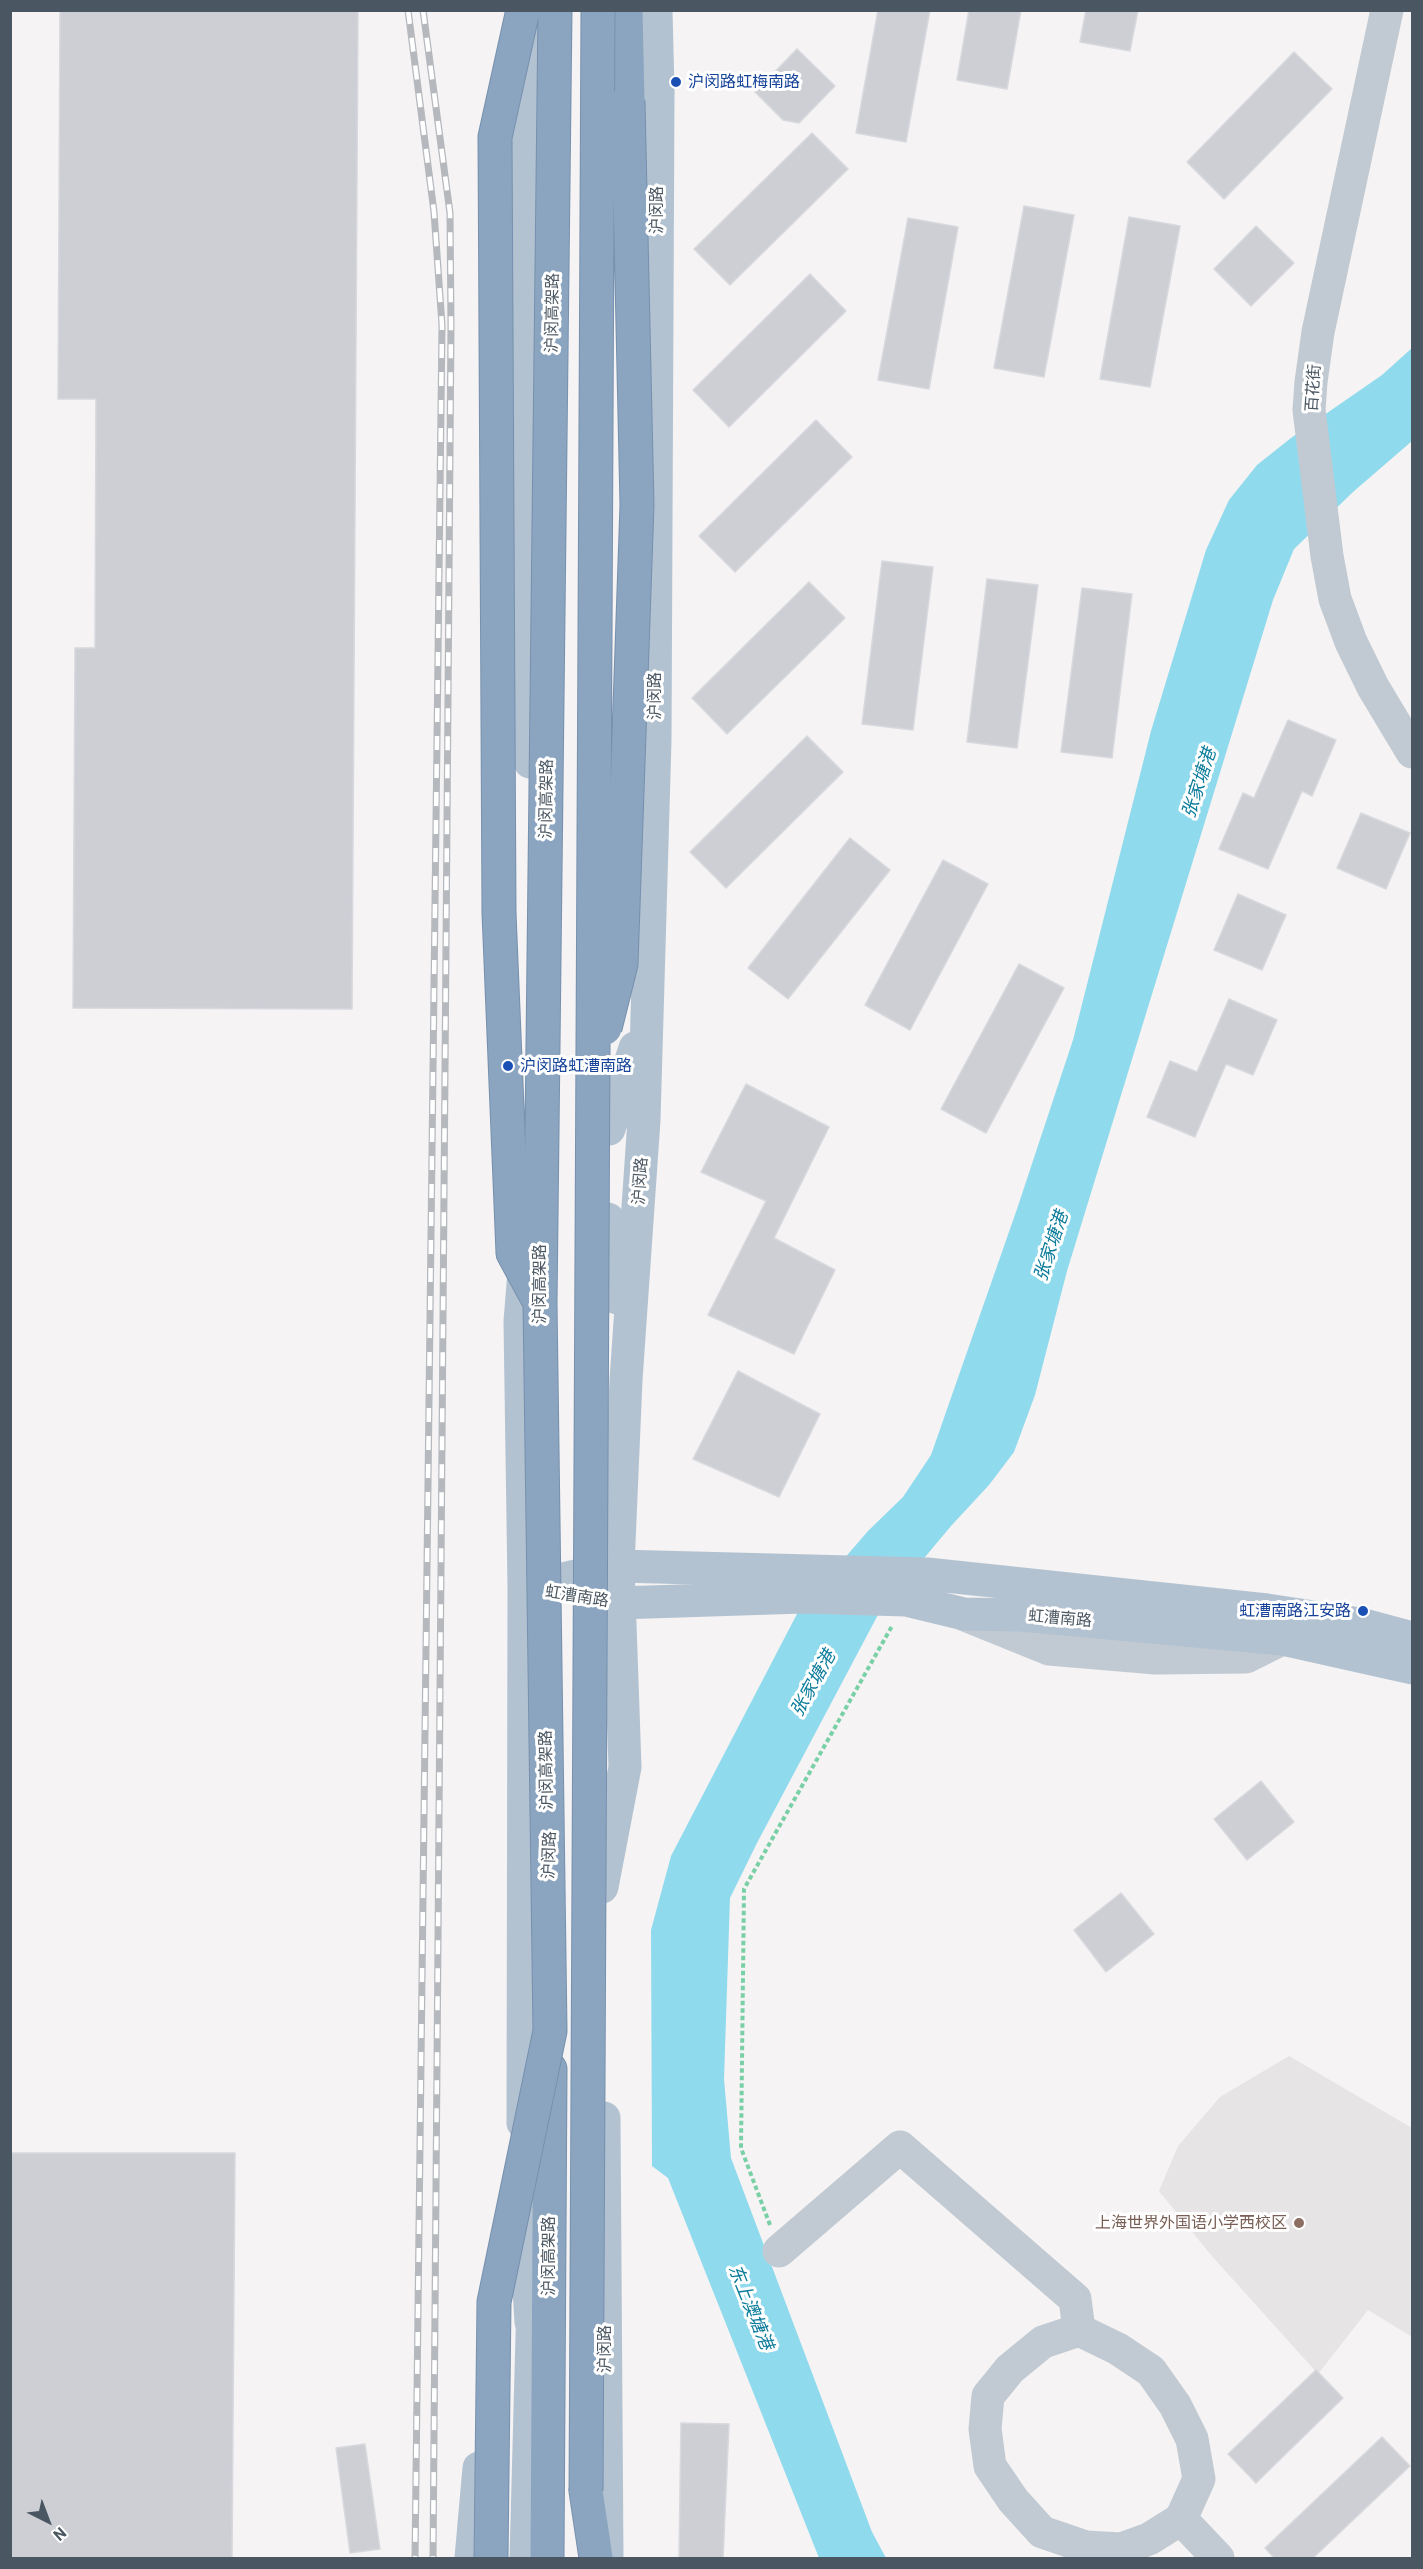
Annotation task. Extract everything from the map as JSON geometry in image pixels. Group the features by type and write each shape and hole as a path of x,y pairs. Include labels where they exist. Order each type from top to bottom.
{"highway":[{"path":"524,10 495,137 499,913 513,1253 540,1303"},
{"name":"沪闵高架路","path":"547,2559 550,2031 540,1303 555,10"},
{"path":"586,2559 598,10"},
{"path":"593,1079 621,964 637,505 615,98 626,24"},
{"path":"491,2559 494,2302 550,2031"},
{"path":"586,2491 596,2559"}],"main road":[{"name":"沪闵路","path":"524,10 528,79 531,1062 529,1210 520,1321 524,1588 522,2214 531,2322"},
{"path":"528,79 542,10"},
{"name":"沪闵路","path":"604,10 615,98 608,1219 609,1602 625,1767 602,1887 607,2559"},
{"name":"沪闵路","path":"609,1567 626,1380 644,1120 655,740 658,91 656,10"},
{"path":"609,1129 647,1012"},
{"name":"沪闵路","path":"526,2559 531,2322 538,2230 556,1587 546,1319 529,1210"},
{"name":"沪闵路","path":"608,1219 626,1380"},
{"name":"虹漕南路","path":"556,1587 609,1567 811,1584 906,1600 964,1614 1042,1617 1282,1639 1413,1668"},
{"name":"虹漕南路","path":"524,1588 556,1587 609,1602 927,1574 1267,1611 1360,1624 1413,1638"},
{"path":"471,2559 494,2302"}],"street":[{"name":"百花街","path":"1387,10 1318,332 1311,382 1310,410 1327,556 1335,599 1351,642 1373,687 1413,752"},
{"path":"779,2251 900,2147 1075,2299 1079,2330"},
{"path":"1079,2330 1118,2349 1151,2371 1175,2405 1192,2439 1199,2479 1181,2519 1149,2539 1120,2549 1086,2547 1042,2532 1013,2500 990,2466 985,2429 988,2396 1010,2369 1043,2342 1079,2330"},
{"path":"1181,2519 1218,2559"}],"path":[{"path":"779,2251 741,2148 744,1889 906,1600"}],"shaded area":[{"name":"上海世界外国语小学西校区","path":"1289,2056 1412,2128 1412,2337 1368,2310 1318,2374 1211,2255 1159,2191 1178,2146 1220,2097"}],"water":[{"path":"1412,348 1412,441 1353,492 1294,549 1273,600 1067,1271 1035,1395 1014,1452 989,1485 951,1526 880,1611 730,1898 724,2079 731,2158 872,2532 886,2558 819,2558 668,2178 652,2166 651,1930 671,1856 798,1612 868,1531 903,1497 931,1455 1073,1040 1151,731 1206,550 1229,500 1257,465 1291,438 1382,375"}],"building":[{"path":"60,10 358,10 352,1009 73,1008 75,648 95,648 96,399 58,399"},
{"path":"878,10 930,10 906,142 856,133"},
{"path":"969,10 1021,10 1007,89 957,80"},
{"path":"1086,10 1138,10 1130,51 1080,42"},
{"path":"797,49 835,86 799,123 783,120 755,92"},
{"path":"1294,52 1332,89 1224,199 1187,162"},
{"path":"812,133 848,169 730,285 694,249"},
{"path":"1024,206 1074,215 1044,377 994,368"},
{"path":"1129,217 1180,226 1150,387 1100,379"},
{"path":"908,218 958,227 929,389 878,380"},
{"path":"1256,226 1294,263 1251,306 1214,269"},
{"path":"810,274 846,311 729,427 693,390"},
{"path":"816,420 852,457 735,572 699,536"},
{"path":"882,561 933,567 913,730 862,724"},
{"path":"987,579 1038,585 1017,748 967,742"},
{"path":"809,582 845,618 727,734 692,698"},
{"path":"1082,588 1132,594 1112,758 1061,752"},
{"path":"1288,720 1336,740 1312,796 1302,791 1268,869 1219,849 1243,793 1254,798"},
{"path":"807,736 843,772 726,888 690,852"},
{"path":"1361,813 1410,833 1386,889 1337,868"},
{"path":"850,838 890,870 788,999 748,968"},
{"path":"943,860 988,884 910,1030 865,1005"},
{"path":"1238,894 1286,915 1262,970 1214,950"},
{"path":"1019,964 1064,988 986,1133 941,1109"},
{"path":"1229,999 1277,1020 1253,1075 1226,1064 1195,1137 1147,1117 1170,1061 1197,1072"},
{"path":"746,1084 829,1127 774,1238 835,1270 794,1354 708,1315 766,1201 701,1172"},
{"path":"738,1371 820,1414 779,1497 693,1459"},
{"path":"1261,1781 1294,1822 1247,1860 1214,1819"},
{"path":"1121,1893 1154,1934 1106,1972 1074,1930"},
{"path":"10,2153 235,2153 232,2559 10,2559"},
{"path":"1316,2370 1343,2398 1256,2483 1228,2454"},
{"path":"681,2423 729,2424 723,2559 679,2559"},
{"path":"1382,2437 1410,2466 1312,2559 1275,2559 1265,2548"},
{"path":"365,2444 380,2549 350,2553 336,2448"}],"railway":[{"path":"408,10 434,212 442,325 415,2558"},
{"path":"423,10 450,213 451,326 433,2558"}],"place":[{"name":"沪闵路虹梅南路","path":"676,82"},
{"name":"沪闵路虹漕南路","path":"508,1066"},
{"name":"虹漕南路江安路","path":"1363,1611"},
{"name":"上海世界外国语小学西校区","path":"1299,2223"}],"water label":[{"name":"张家塘港","path":"1199,783"},
{"name":"张家塘港","path":"1051,1246"},
{"name":"张家塘港","path":"813,1683"},
{"name":"东上澳塘港","path":"751,2307"}]}
